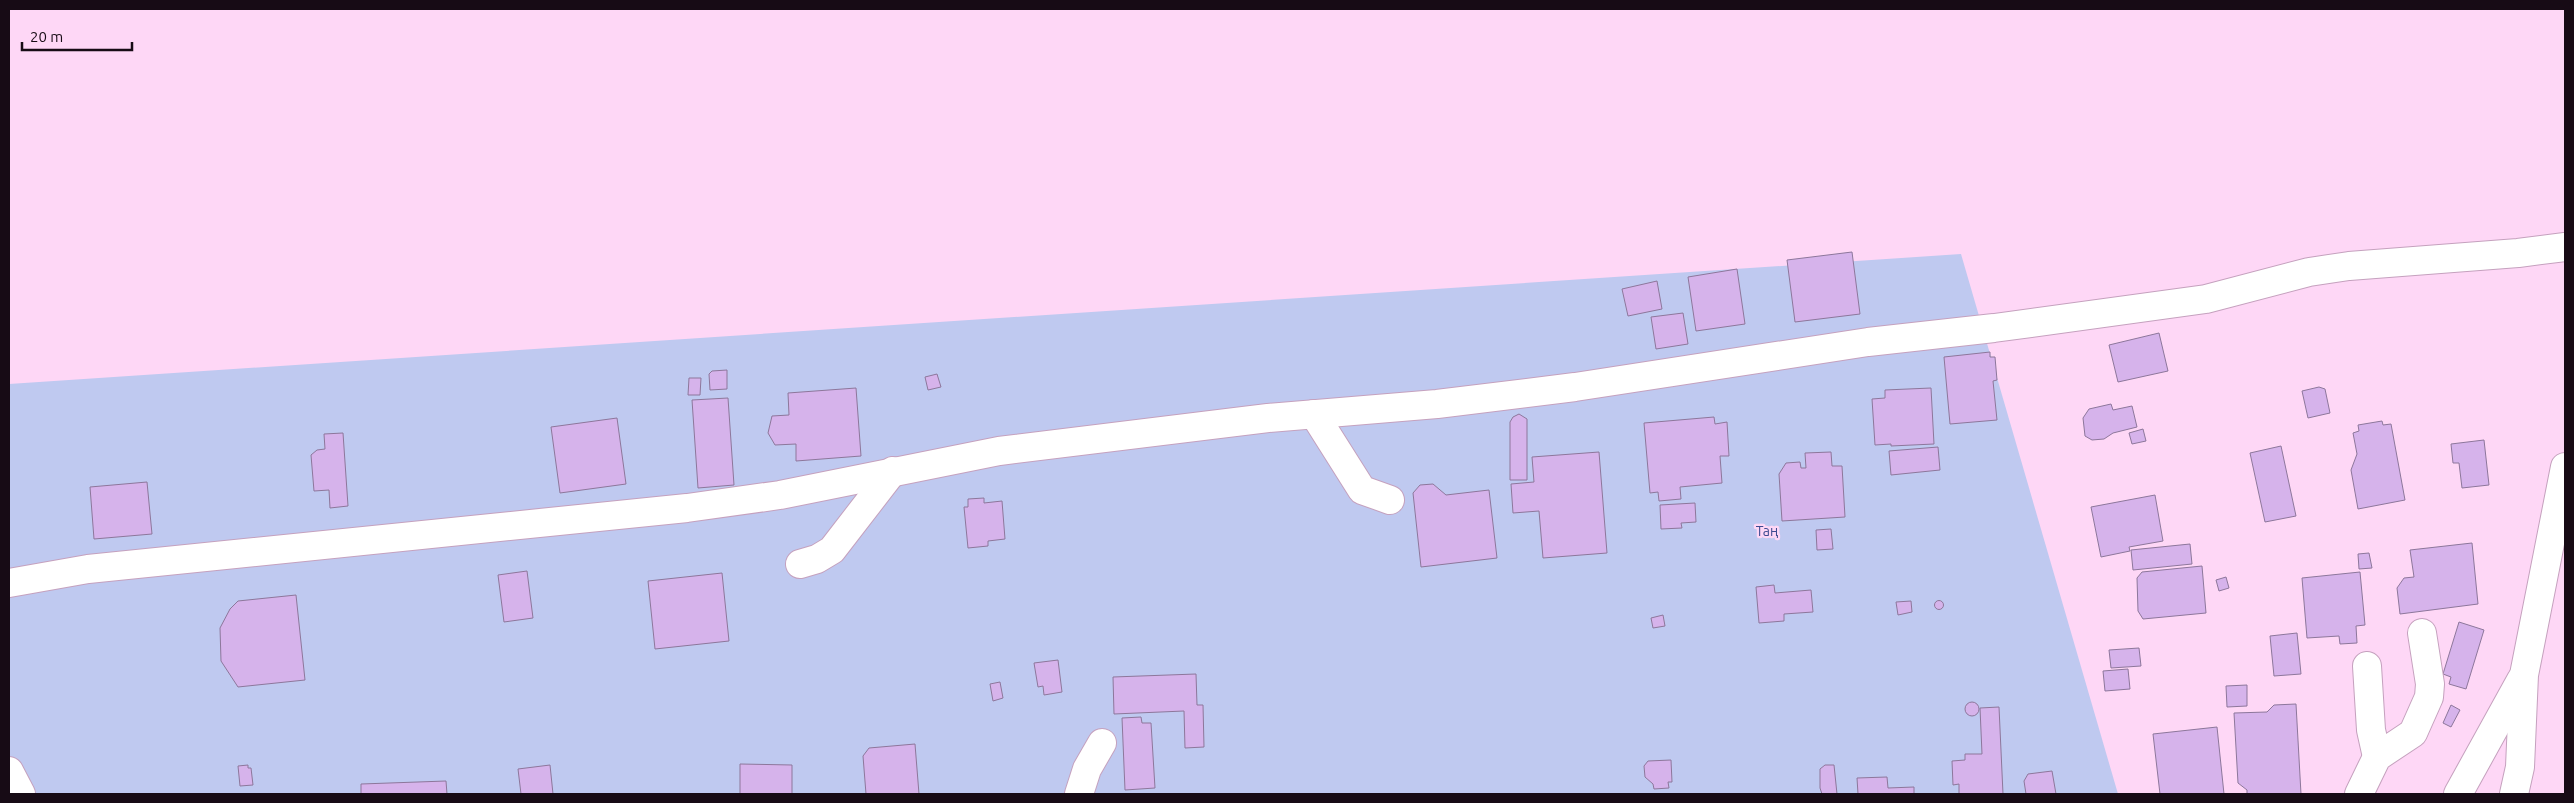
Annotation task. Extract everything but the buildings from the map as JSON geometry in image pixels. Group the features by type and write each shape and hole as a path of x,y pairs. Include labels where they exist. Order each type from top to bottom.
{"street":[{"path":"9,583 88,569 688,508 780,495 999,451 1314,414 1437,404 1575,387 1868,342 1994,328 2074,315 2206,299 2309,272 2349,266 2518,253 2565,247"},
{"path":"1314,414 1362,490 1390,500"},
{"path":"2514,794 2520,767 2524,675 2565,467"},
{"path":"800,564 832,550 893,471"},
{"path":"2359,794 2377,757 2413,733 2429,697 2430,684 2422,632"},
{"path":"2367,666 2370,730 2377,757"},
{"path":"2458,794 2524,675"},
{"path":"1079,794 1087,769 1102,743"},
{"path":"9,772 21,794"}],"green space":[{"name":"Таң","path":"1961,254 2118,794 9,794 9,384"}]}
